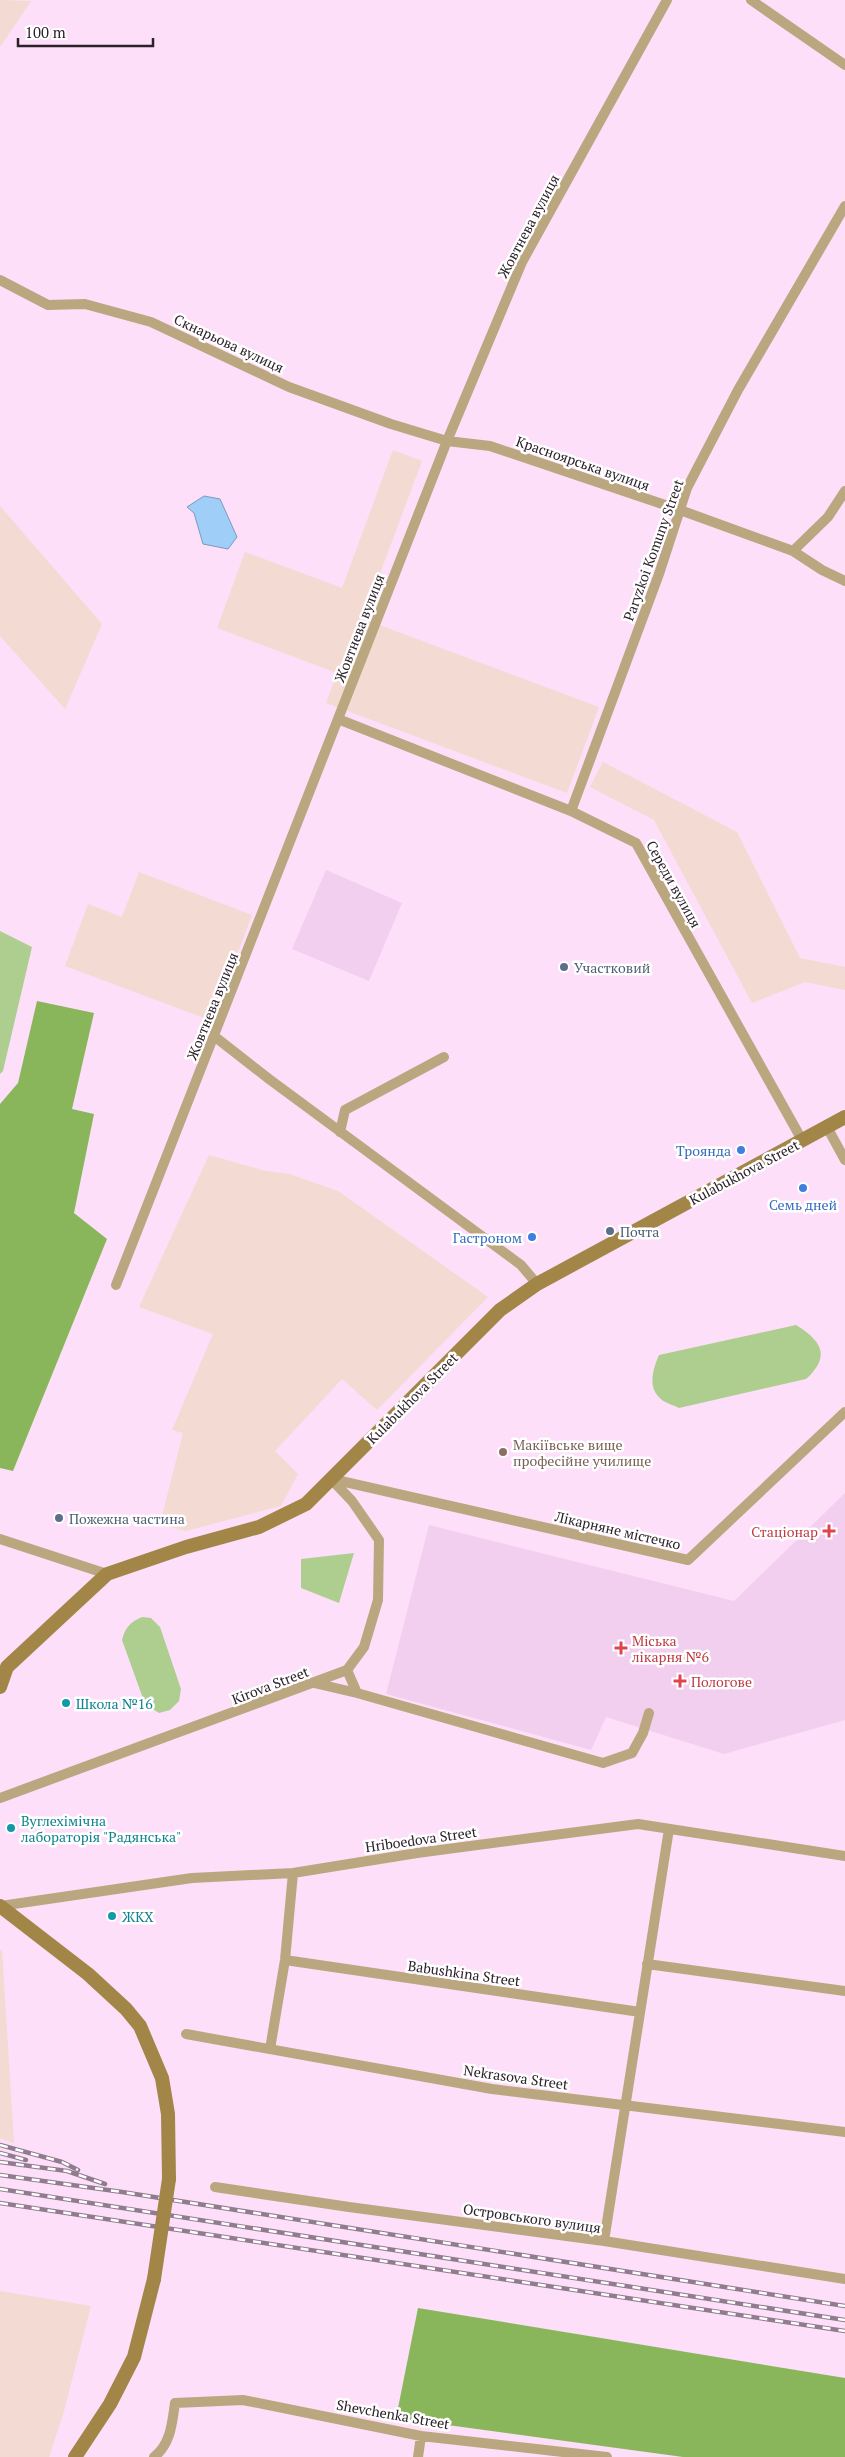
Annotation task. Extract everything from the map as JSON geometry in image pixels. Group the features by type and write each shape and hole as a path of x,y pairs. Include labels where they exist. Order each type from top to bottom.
{"street":[{"name":"Жовтнева вулиця","path":"116,1285 447,441 522,262 667,0"},
{"path":"751,0 845,64"},
{"name":"Paryzkoi Komuny Street","path":"571,811 636,639 687,488 738,390 845,206"},
{"name":"Скнарьова вулиця","path":"0,280 48,305 85,304 151,322 290,387 391,424 447,441"},
{"name":"Красноярська вулиця","path":"447,441 490,446 680,510 793,551 822,570 845,581"},
{"path":"793,551 828,517 845,491"},
{"name":"Середи вулиця","path":"338,719 571,811 636,843 802,1140"},
{"path":"214,1036 340,1132 521,1265 538,1284"},
{"path":"340,1132 345,1110 444,1057"},
{"name":"Kulabukhova Street","path":"0,1687 7,1667 107,1574 186,1547 259,1526 306,1504 500,1310 538,1284 845,1117"},
{"path":"827,1127 845,1160"},
{"name":"Лікарняне містечко","path":"331,1479 688,1560 845,1412"},
{"path":"331,1479 352,1501 379,1540 378,1600 364,1647 347,1670 357,1693"},
{"path":"0,1539 107,1574"},
{"name":"Kirova Street","path":"0,1798 347,1670"},
{"path":"313,1683 357,1693 603,1763 632,1754 643,1733 649,1713"},
{"name":"Hriboedova Street","path":"0,1906 192,1878 292,1873 417,1853 638,1824 845,1856"},
{"path":"604,2241 668,1828"},
{"path":"270,2049 284,1960 292,1873"},
{"path":"0,1906 88,1974 126,2009 140,2026 162,2078 168,2114 169,2179 154,2279 134,2357 110,2404 75,2457"},
{"name":"Babushkina Street","path":"284,1960 640,2012"},
{"path":"647,1964 845,1991"},
{"name":"Nekrasova Street","path":"186,2034 492,2088 845,2132"},
{"name":"Островського вулиця","path":"215,2187 604,2241 845,2279"},
{"name":"Shevchenka Street","path":"154,2457 160,2452 170,2434 175,2403 243,2400 422,2436 555,2453 607,2457"},
{"path":"418,2457 422,2436"}],"shaded area":[{"path":"0,0 31,1 0,47"},
{"path":"393,450 422,461 363,619 599,707 567,793 326,703 337,673 217,628 245,552 342,588"},
{"path":"0,506 102,624 65,709 0,636"},
{"path":"603,762 737,832 800,958 845,967 845,990 805,982 752,1003 654,820 590,787"},
{"path":"326,870 402,903 369,981 292,949"},
{"path":"139,872 252,915 212,1021 65,966 88,904 122,917"},
{"path":"209,1155 266,1171 289,1174 338,1191 488,1297 377,1410 342,1379 275,1451 298,1474 281,1506 186,1531 160,1524 183,1433 172,1430 213,1334 139,1307"},
{"name":"Міська лікарня №6","path":"845,1493 845,1720 724,1754 606,1717 591,1750 386,1694 429,1525 734,1601"},
{"path":"0,1950 2,1950 14,2143 0,2138"},
{"path":"0,2291 91,2306 64,2411 49,2457 0,2457"}],"green space":[{"path":"0,931 32,947 3,1071 0,1074"},
{"path":"37,1001 94,1013 72,1109 94,1114 74,1213 107,1239 13,1471 0,1468 0,1104 18,1083"},
{"path":"796,1325 812,1337 820,1349 819,1363 806,1379 679,1408 663,1400 654,1389 652,1378 659,1355"},
{"path":"354,1553 339,1603 301,1588 301,1559"},
{"path":"142,1617 151,1618 160,1627 181,1689 179,1701 170,1710 159,1713 145,1704 122,1640 129,1626"},
{"path":"418,2308 845,2378 845,2457 683,2457 396,2418"}],"water":[{"path":"204,496 220,499 237,537 228,549 203,544 194,513 187,507"}],"railway":[{"path":"0,2145 62,2162 78,2170"},
{"path":"0,2153 26,2160"},
{"path":"0,2162 67,2171 105,2184"},
{"path":"0,2175 122,2192 845,2306"},
{"path":"0,2189 845,2320"},
{"path":"0,2203 845,2331"}],"place":[{"name":"Участковий","path":"564,967"},
{"name":"Троянда","path":"741,1150"},
{"name":"Семь дней","path":"803,1188"},
{"name":"Почта","path":"610,1231"},
{"name":"Гастроном","path":"532,1237"},
{"name":"Макіївське вище професійне училище","path":"503,1452"},
{"name":"Пожежна частина","path":"59,1518"},
{"name":"Стаціонар","path":"829,1531"},
{"name":"Міська лікарня №6","path":"621,1648"},
{"name":"Пологове","path":"680,1681"},
{"name":"Школа №16","path":"66,1703"},
{"name":"Вуглехімічна лабораторія \"Радянська\"","path":"11,1828"},
{"name":"ЖКХ","path":"112,1916"}]}
